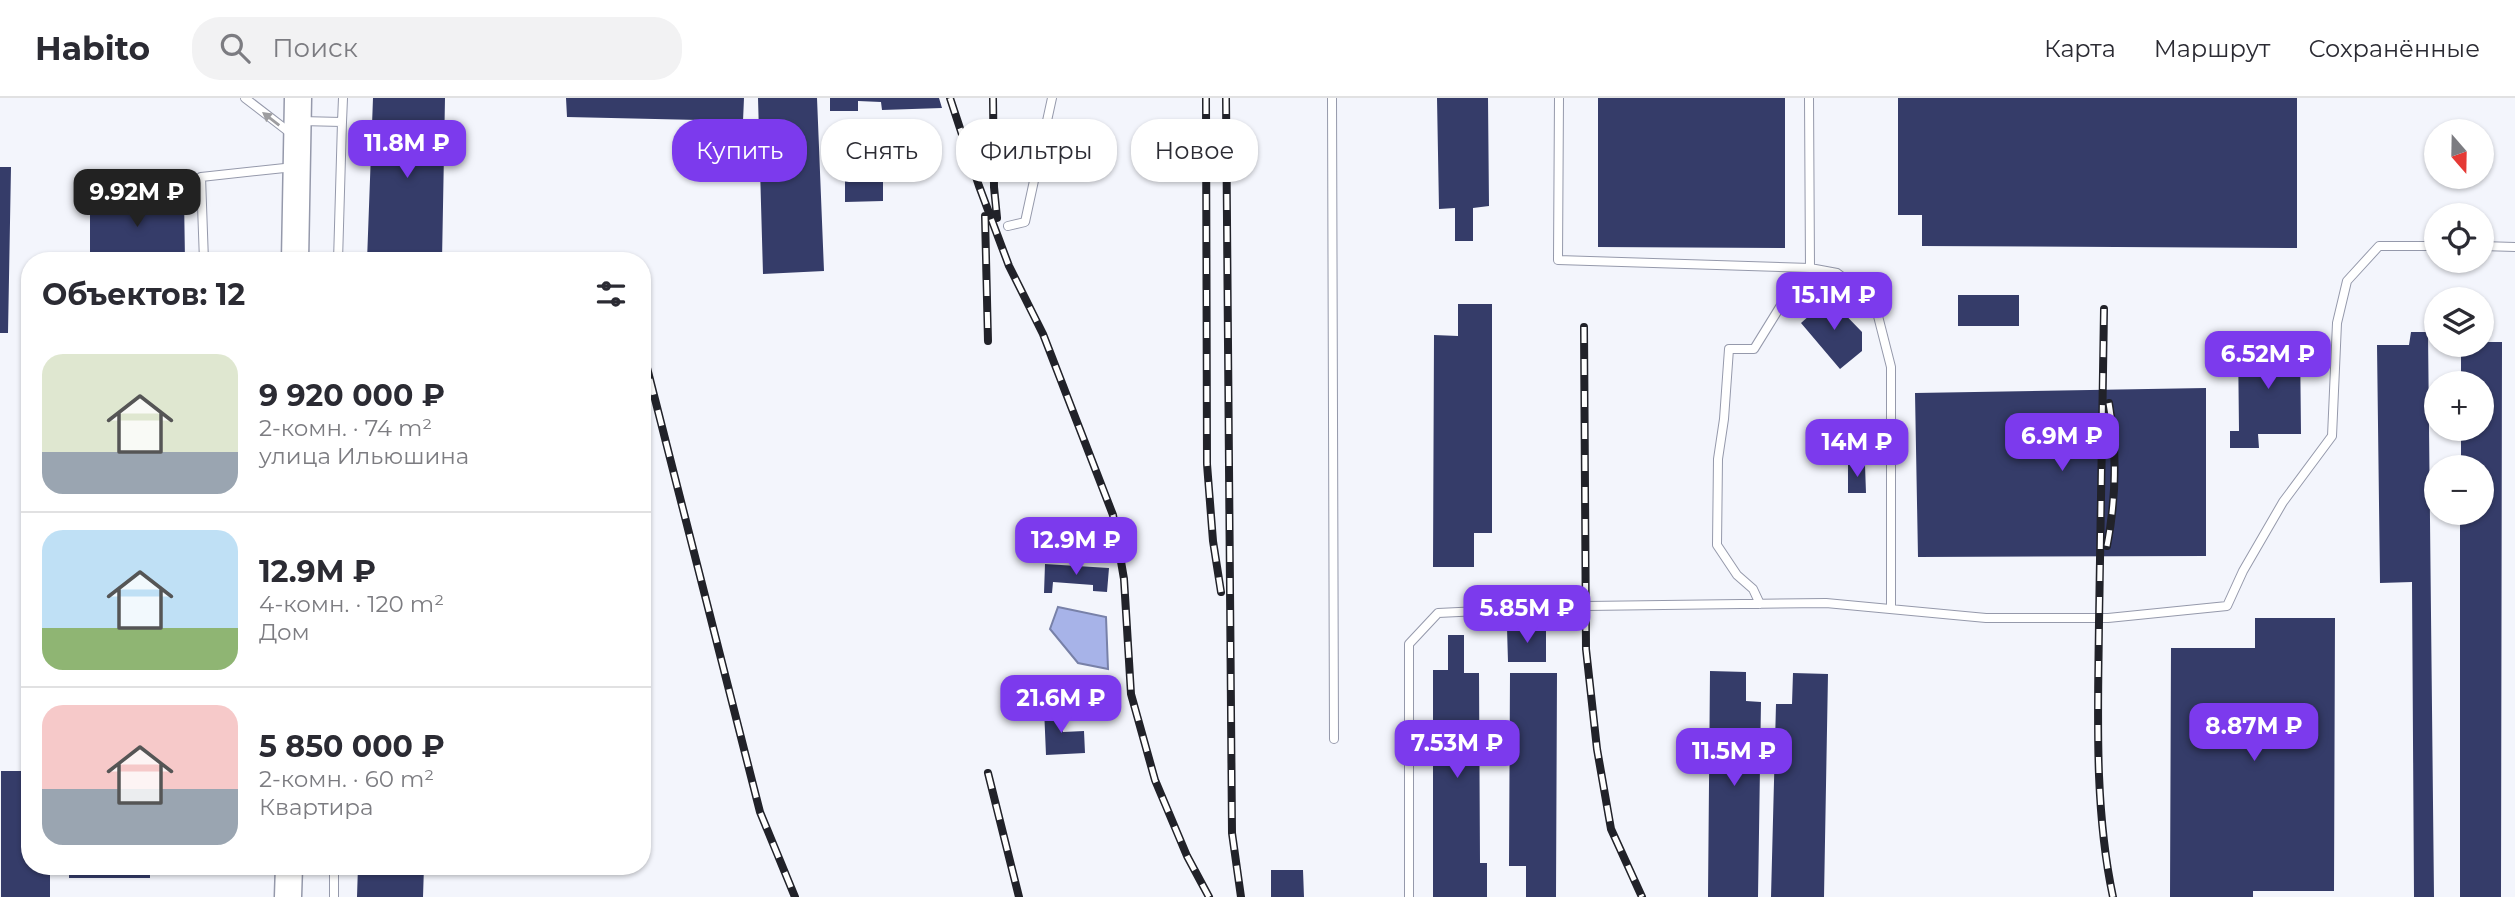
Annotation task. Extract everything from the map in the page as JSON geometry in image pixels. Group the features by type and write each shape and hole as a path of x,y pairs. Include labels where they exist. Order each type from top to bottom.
{"highway":[{"path":"295,252 298,120"},
{"path":"288,897 289,875"}],"lane":[{"path":"245,98 298,120 342,122"},
{"path":"338,252 343,98"},
{"path":"1008,226 1025,222 1052,98"},
{"path":"1332,98 1334,738"},
{"path":"1559,98 1558,260 1810,268 1838,273 1861,290 1878,316 1891,367 1891,609"},
{"path":"1760,604 1753,589 1737,575 1717,545 1718,459 1729,349 1754,349 1783,302 1795,293 1810,268 1809,98"},
{"path":"204,252 201,177 297,167"},
{"path":"1409,897 1409,644 1438,613 1586,606 1826,603 1986,618 2108,618 2227,606 2243,571 2283,502 2332,436 2337,323 2347,281 2379,246 2424,246"},
{"path":"2494,246 2515,247"},
{"path":"334,875 334,897"}],"water":[{"path":"1058,607 1106,617 1108,669 1078,663 1050,629"}],"building":[{"path":"373,98 445,98 442,252 367,252"},
{"path":"566,98 744,98 743,119 567,117"},
{"path":"758,98 817,98 824,271 763,274 760,182 807,182 807,119 759,119"},
{"path":"830,98 939,98 942,108 882,110 881,102 858,101 858,111 830,111"},
{"path":"1437,98 1488,98 1489,206 1473,208 1473,241 1455,241 1455,208 1439,209"},
{"path":"1598,98 1785,98 1785,248 1598,247"},
{"path":"1898,98 2297,98 2297,248 1922,246 1922,215 1898,215"},
{"path":"0,167 11,167 8,333 0,333"},
{"path":"845,182 883,182 883,201 845,202"},
{"path":"184,197 185,252 90,252 90,198"},
{"path":"1958,295 2019,295 2019,326 1958,326"},
{"path":"1812,296 1822,297 1822,304 1829,298 1862,332 1862,351 1840,369 1801,323 1819,307 1812,307"},
{"path":"1458,304 1492,304 1492,533 1474,533 1474,567 1433,567 1434,335 1458,336"},
{"path":"2411,332 2424,332 2424,357 2428,357 2428,371 2424,371 2424,441 2429,441 2429,455 2424,455 2424,525 2430,525 2434,897 2414,897 2412,582 2380,583 2377,345 2409,345"},
{"path":"2300,340 2301,434 2258,434 2259,448 2230,448 2230,431 2239,431 2238,341"},
{"path":"2494,342 2502,342 2501,897 2460,897 2460,525 2494,525 2494,455 2461,455 2461,441 2494,441 2494,371 2461,371 2461,357 2494,357"},
{"path":"2206,388 2206,556 1918,557 1915,393"},
{"path":"1848,465 1865,465 1866,493 1848,493"},
{"path":"1045,564 1109,568 1107,592 1093,591 1093,585 1053,582 1052,593 1044,593"},
{"path":"2255,618 2335,618 2334,891 2253,891 2253,897 2170,897 2171,648 2255,648"},
{"path":"1507,628 1546,628 1546,662 1508,662"},
{"path":"1448,635 1464,635 1464,673 1479,673 1480,863 1487,863 1487,897 1433,897 1433,670 1448,670"},
{"path":"1710,671 1746,672 1746,701 1761,702 1758,897 1708,897"},
{"path":"1510,673 1557,673 1556,897 1526,897 1526,866 1509,866"},
{"path":"1793,673 1828,674 1824,897 1771,897 1776,704 1792,704"},
{"path":"1044,708 1062,708 1063,732 1084,731 1085,753 1046,755"},
{"path":"1,771 21,771 21,875 50,875 50,897 1,897"},
{"path":"1271,870 1303,870 1304,897 1271,897"},
{"path":"69,875 150,875 150,878 69,878"},
{"path":"358,875 424,875 423,897 357,897"}],"railway":[{"path":"950,98 1009,266 1043,334 1113,515 1124,579 1131,694 1155,780 1187,856 1209,897"},
{"path":"993,98 997,218"},
{"path":"1206,98 1207,464 1213,541 1221,592"},
{"path":"1226,98 1232,833 1241,897"},
{"path":"985,216 988,341"},
{"path":"2104,309 2098,760 2103,829 2113,897"},
{"path":"1584,327 1586,649 1597,749 1611,829 1642,897"},
{"path":"651,383 760,812 795,897"},
{"path":"2107,546 2114,475 2109,403"},
{"path":"988,773 1019,897"}]}
